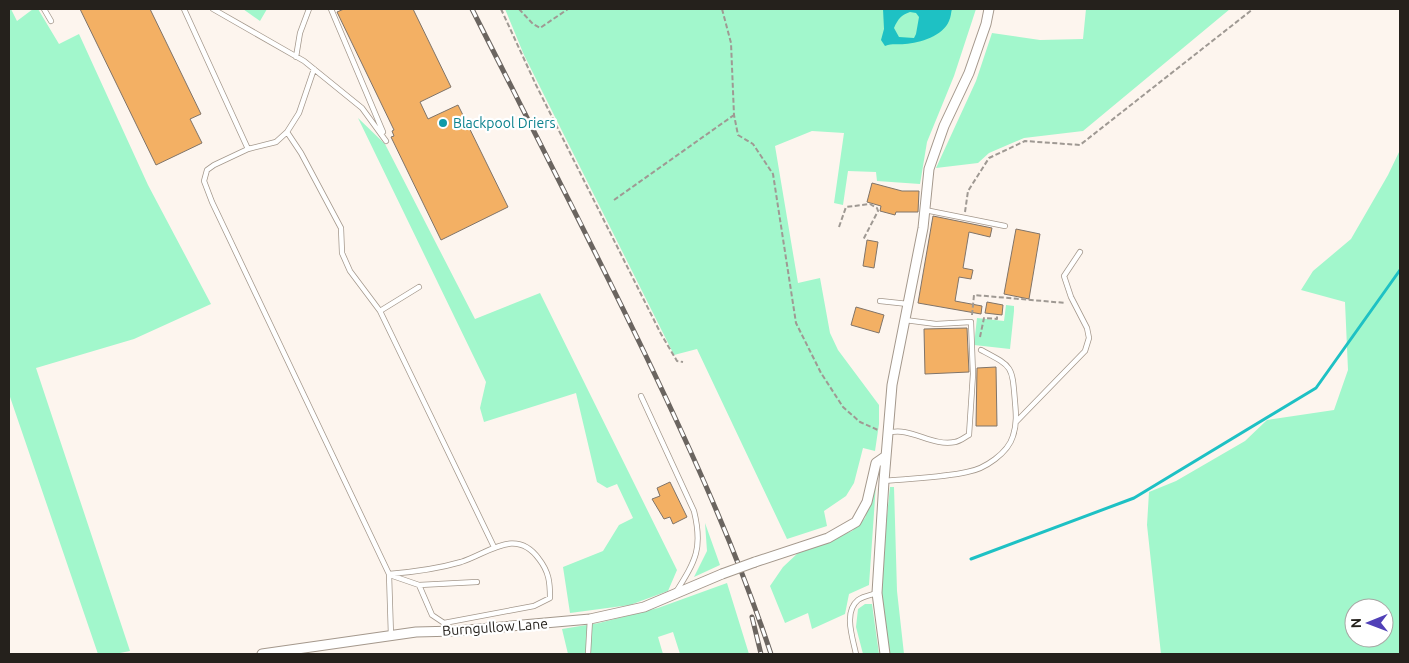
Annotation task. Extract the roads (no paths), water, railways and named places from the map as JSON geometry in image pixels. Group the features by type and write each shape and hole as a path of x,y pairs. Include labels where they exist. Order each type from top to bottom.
{"street":[{"path":"885,654 877,594 892,385 925,210 929,169 944,126 969,73 986,24 989,9"},
{"name":"Burngullow Lane","path":"262,654 416,632 456,631 590,619 644,607 722,574 828,538 856,522 867,502 876,464 886,456"}],"lane":[{"path":"44,9 51,21"},
{"path":"184,9 248,149"},
{"path":"213,9 296,57 314,70 362,108 386,141 331,9"},
{"path":"296,57 300,33 309,9"},
{"path":"314,70 299,113 287,132 276,142 248,149 214,165 207,170 205,176 206,187 389,574 391,636"},
{"path":"287,132 301,153 341,228 342,252 350,271 380,311 494,547"},
{"path":"925,210 1005,226"},
{"path":"1016,422 1085,351 1089,338 1088,328 1074,303 1064,276 1080,252"},
{"path":"380,311 419,287"},
{"path":"880,301 908,304"},
{"path":"888,433 895,431 940,442 955,442 970,435 973,374 971,322 936,324 905,320"},
{"path":"884,481 968,472 986,466 1007,447 1013,437 1016,422 1012,374 1007,364 981,350"},
{"path":"641,396 694,511 699,530 698,550 689,572 675,594"},
{"path":"389,574 428,570 463,561 494,547 507,544 524,544 535,553 547,570 550,598 534,606 444,623 432,615 420,585"},
{"path":"389,574 420,585 477,582"},
{"path":"856,654 850,624 852,611 857,601 877,594"},
{"path":"588,654 590,619"}],"water":[{"path":"883,9 952,9 950,19 942,31 924,40 885,46 881,40 884,29","holes":["907,13 916,13 919,17 914,38 899,37 894,28 898,20"]}],"waterway":[{"path":"971,559 1134,498 1316,388 1400,270"}],"railway":[{"path":"472,9 602,267 680,428 744,577 771,654"},
{"path":"752,617 761,654"}],"place":[{"name":"Blackpool Driers","path":"443,123"}]}
